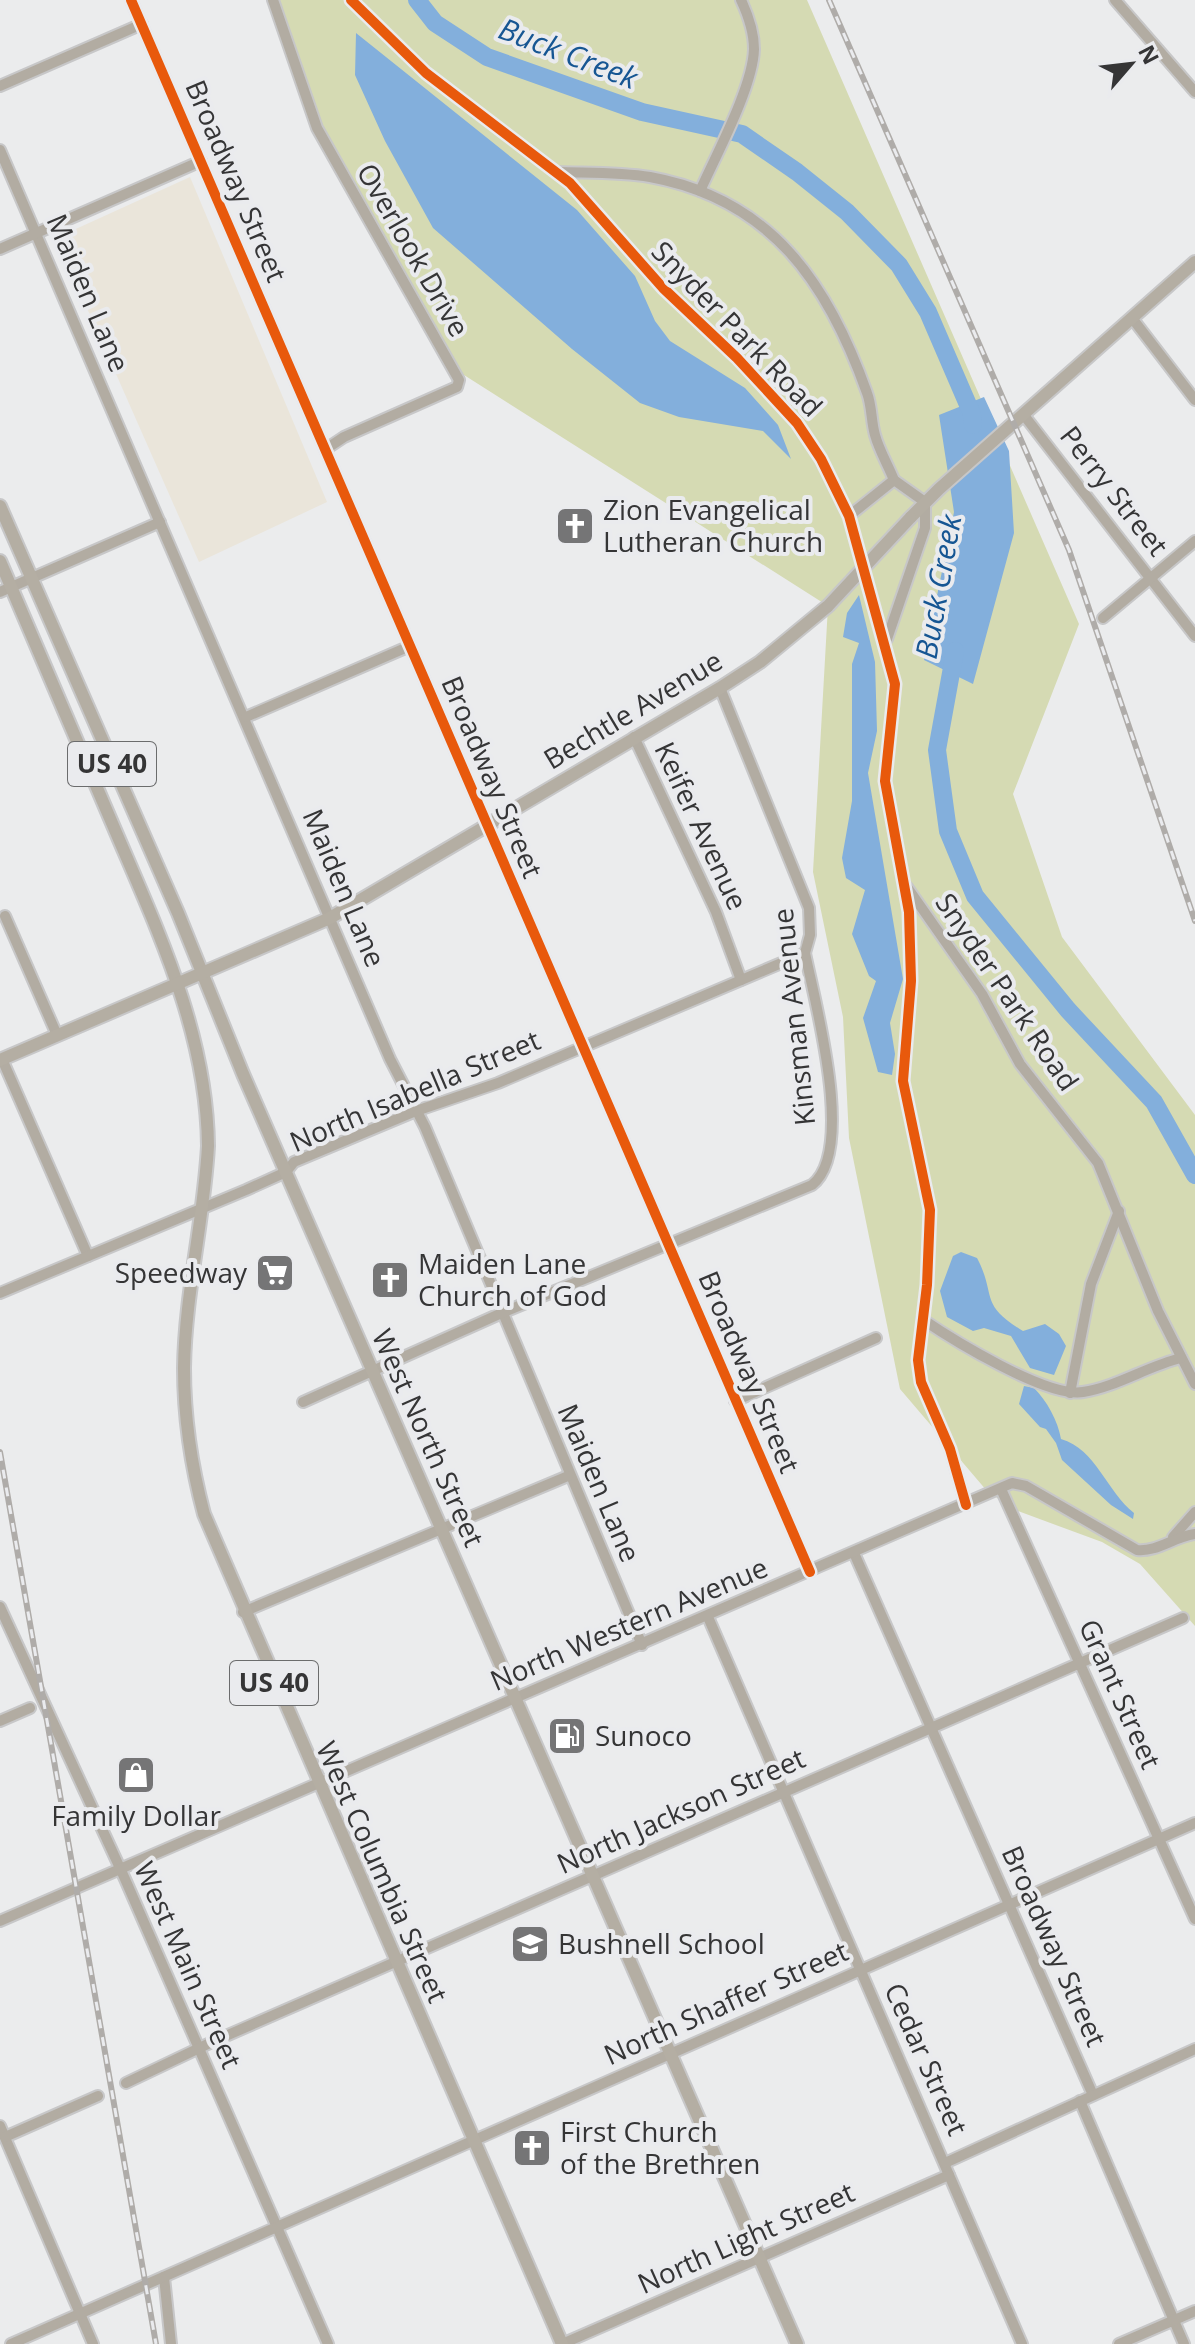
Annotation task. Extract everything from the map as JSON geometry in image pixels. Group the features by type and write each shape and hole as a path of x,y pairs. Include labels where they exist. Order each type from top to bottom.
{"main road":[{"name":"Bechtle Avenue","path":"1,1059 330,918 760,662 828,606 939,489 1195,262"},
{"name":"West North Street","path":"0,506 372,1371 797,2344"},
{"name":"US 40","path":"0,561 6,590 177,983"},
{"name":"West Columbia Street","path":"177,983 194,1035 208,1114 203,1208 185,1354 185,1414 190,1459 204,1514 243,1612 562,2344"}],"street":[{"name":"Broadway Street","path":"131,0 810,1572"},
{"name":"Overlook Drive","path":"273,0 317,128 459,380 457,387 344,437 326,449"},
{"name":"Snyder Park Road","path":"351,0 426,73 558,172 663,288 737,358 797,423 821,459 849,516 886,642 896,700 885,781 904,881 911,981 903,1081 930,1210 919,1341 921,1382 950,1449 966,1505"},
{"path":"700,191 732,117 754,51 753,33 741,0"},
{"path":"1115,0 1195,92"},
{"path":"0,86 142,24"},
{"name":"Maiden Lane","path":"0,150 330,918 504,1312 568,1476 642,1645"},
{"path":"0,249 201,161"},
{"name":"Snyder Park Road","path":"558,172 648,177 700,191 763,225 792,251 845,338 867,394 875,435 894,480"},
{"path":"1132,318 1195,400"},
{"name":"Perry Street","path":"1023,414 1195,636"},
{"path":"849,516 894,480 925,502 925,528 886,642"},
{"path":"6,590 160,522"},
{"path":"1103,618 1195,541"},
{"path":"246,717 410,646"},
{"name":"Kinsman Avenue","path":"303,1402 504,1312 812,1185 824,1176 829,1163 832,1091 805,953 810,922 804,892 756,784 720,688"},
{"name":"Keifer Avenue","path":"634,737 716,912 741,980"},
{"name":"Snyder Park Road","path":"904,881 982,994 1020,1064 1098,1163 1119,1210 1143,1278 1195,1384"},
{"path":"5,916 57,1035"},
{"name":"North Isabella Street","path":"0,1293 286,1172 294,1162 582,1047 805,953"},
{"path":"1,1059 88,1256"},
{"path":"1070,1393 1091,1284 1119,1210"},
{"path":"922,1319 978,1353 1070,1393 1092,1390 1181,1358"},
{"path":"735,1401 876,1338"},
{"path":"243,1612 568,1476"},
{"path":"1001,1489 1012,1483 1026,1486 1137,1550 1154,1549 1173,1537 1195,1512"},
{"name":"North Western Avenue","path":"0,1921 1001,1489"},
{"name":"Grant Street","path":"1001,1489 1195,1919"},
{"path":"1173,1537 1195,1534"},
{"name":"Broadway Street","path":"854,1553 1093,2095"},
{"name":"West Main Street","path":"0,1607 120,1870 328,2344"},
{"name":"Cedar Street","path":"708,1617 1022,2344"},
{"name":"North Jackson Street","path":"126,2083 199,2048 1183,1618"},
{"path":"0,1721 30,1708"},
{"name":"North Shaffer Street","path":"11,2344 1195,1823"},
{"path":"945,2163 1195,2049"},
{"path":"93,2344 2,2132 98,2096"},
{"path":"1080,2101 1184,2344"},
{"name":"North Light Street","path":"562,2344 949,2175"},
{"path":"164,2277 171,2344"},
{"path":"1119,2344 1195,2311"}],"shaded area":[{"path":"190,177 327,502 199,562 56,238"}],"green space":[{"path":"275,0 807,0 1079,624 1013,794 1062,937 1195,1115 1195,1626 1140,1564 1102,1542 1015,1510 987,1491 900,1389 849,1138 843,1017 813,872 828,606 453,368 317,128"}],"water":[{"path":"356,33 577,210 635,276 655,321 670,341 745,388 778,425 791,459 763,431 679,417 640,403 572,349 433,228 385,141 355,75"},
{"path":"984,397 1009,451 1014,533 973,684 924,660 954,512 939,415"},
{"path":"859,595 875,662 877,731 868,773 903,979 890,1023 895,1054 892,1075 878,1072 863,1018 876,981 869,976 852,934 865,890 846,878 842,858 852,801 852,664 859,643 843,637 847,613"},
{"path":"961,1252 977,1258 994,1306 1009,1322 1023,1331 1045,1324 1059,1334 1066,1346 1054,1375 1030,1368 1011,1336 984,1328 973,1331 947,1317 940,1291 953,1256"},
{"path":"1024,1386 1034,1388 1039,1393 1055,1418 1061,1439 1073,1444 1092,1461 1134,1513 1133,1519 1111,1505 1062,1460 1056,1443 1046,1429 1040,1427 1019,1404"}],"waterway":[{"name":"Buck Creek","path":"417,0 435,23 487,57 642,112 742,134 797,172 847,212 899,265 928,312 972,414 973,425"},
{"name":"Buck Creek","path":"955,651 937,750 948,831 975,896 1068,1010 1154,1102 1195,1175"}],"railway":[{"path":"829,0 1069,550 1195,921"},
{"path":"0,1452 156,2344"}],"cycle path":[{"path":"131,0 810,1572"},
{"path":"351,0 426,73 570,183 663,288 737,358 797,423 821,459 849,516 895,684 885,781 909,912 911,981 903,1081 930,1210 927,1285 918,1360 921,1382 950,1449 966,1505"}],"place":[{"name":"Zion Evangelical Lutheran Church","path":"575,526"},
{"name":"Speedway","path":"275,1273"},
{"name":"Maiden Lane Church of God","path":"390,1280"},
{"name":"Sunoco","path":"567,1736"},
{"name":"Family Dollar","path":"136,1775"},
{"name":"Bushnell School","path":"530,1944"},
{"name":"First Church of the Brethren","path":"532,2148"}]}
